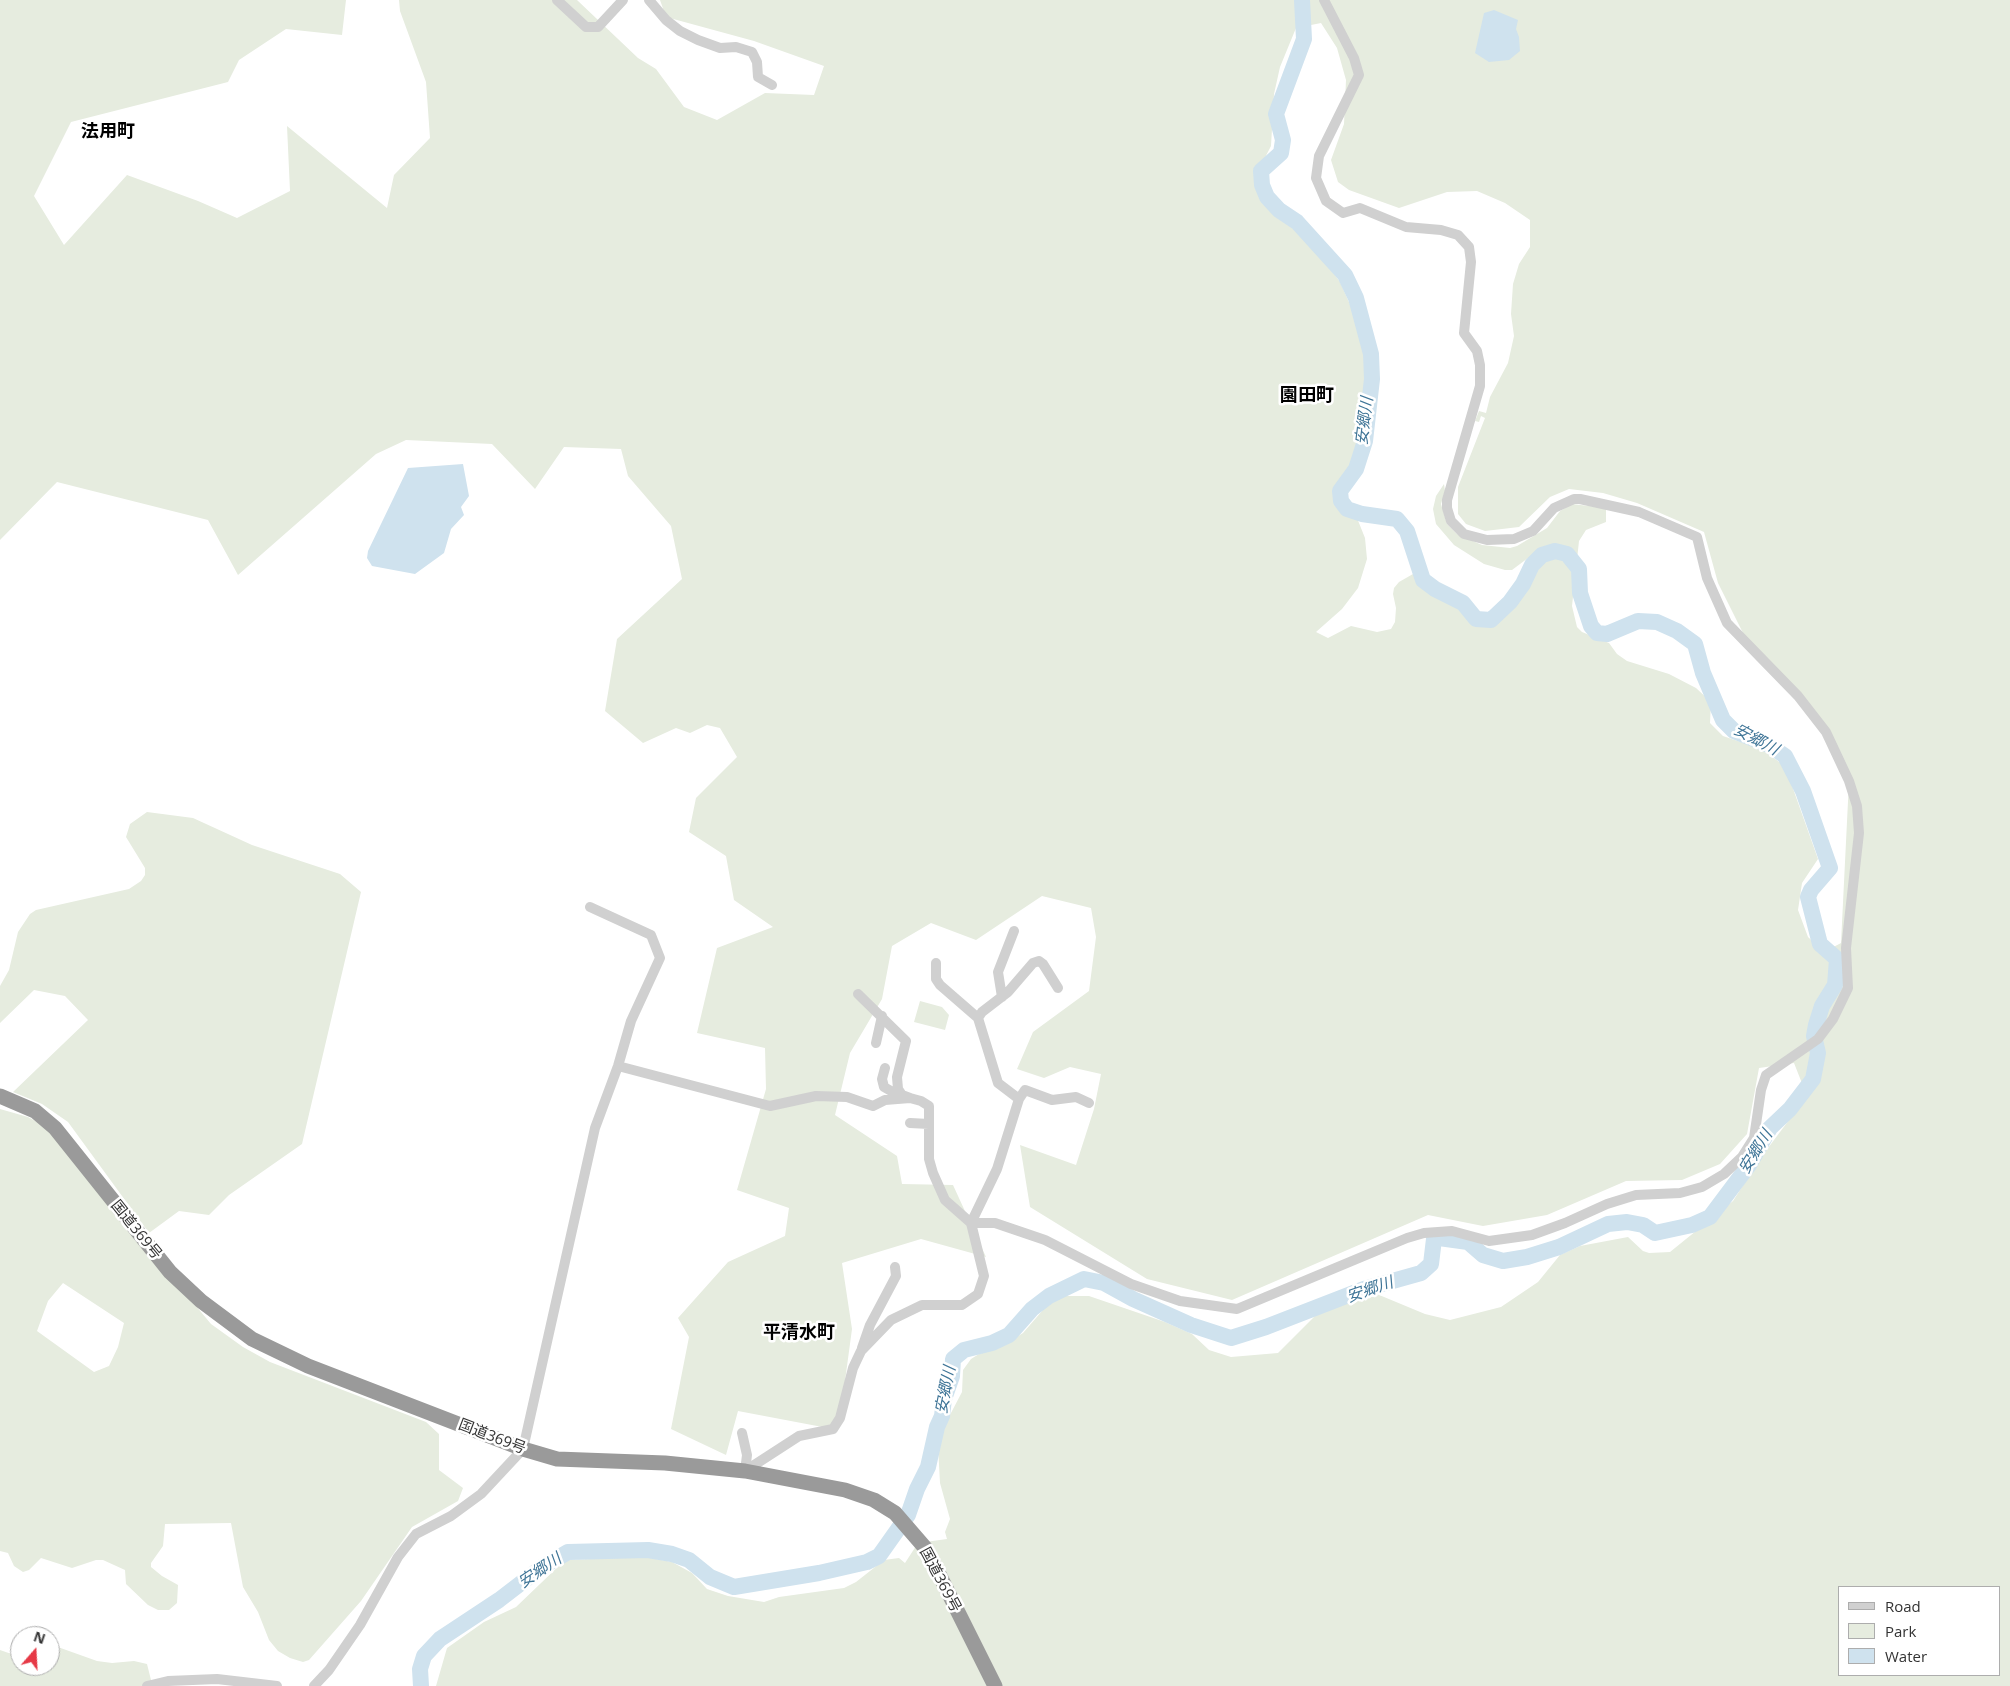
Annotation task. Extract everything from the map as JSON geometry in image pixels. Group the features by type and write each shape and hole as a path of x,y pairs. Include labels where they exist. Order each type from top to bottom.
{"highway":[{"name":"国道369号","path":"0,1096 35,1111 55,1128 170,1272 201,1301 252,1339 308,1366 523,1449 557,1459 665,1463 745,1470 845,1490 874,1500 895,1513 926,1548 995,1686"}],"street":[{"path":"557,0 586,27 598,27 623,0"},
{"path":"649,0 666,20 680,31 720,48 736,47 752,52 757,62 758,77 772,85"},
{"path":"970,1223 994,1223 1045,1240 1131,1284 1180,1301 1237,1309 1424,1233 1452,1231 1489,1241 1508,1240 1532,1235 1608,1204 1636,1195 1680,1193 1702,1187 1724,1174 1742,1157 1754,1138 1761,1090 1766,1075 1814,1042 1833,1019 1848,988 1846,948 1851,891 1859,848 1857,806 1849,781 1830,740 1798,696 1727,623 1707,578 1697,537 1640,512 1580,499 1574,499 1554,508 1533,531 1514,539 1487,540 1464,534 1451,522 1447,500 1480,386 1480,365 1476,351 1464,332 1465,308 1471,272 1469,246 1458,235 1441,230 1406,227 1360,208 1343,213 1326,201 1316,178 1320,156 1360,75 1354,58 1324,0"},
{"path":"314,1686 330,1670 360,1625 398,1556 416,1534 451,1516 481,1494 523,1449 594,1128 618,1066 631,1021 660,958 651,935 590,907"},
{"path":"1002,997 998,972 1014,931"},
{"path":"978,1018 982,1012 1002,997 1033,963 1039,961 1043,964 1058,988"},
{"path":"936,963 936,979 940,985 978,1018 998,1083 1019,1099"},
{"path":"858,994 906,1041 897,1077 900,1092"},
{"path":"876,1043 882,1016"},
{"path":"618,1066 770,1106 816,1096 847,1097 873,1106 885,1100 910,1098"},
{"path":"861,1351 891,1320 922,1305 962,1304 978,1294 984,1276 970,1223 945,1200 933,1173 929,1159 929,1106 900,1092 891,1091 884,1087 882,1080 885,1068"},
{"path":"970,1223 997,1169 1019,1099 1025,1090 1052,1100 1076,1097 1089,1103"},
{"path":"910,1123 929,1124"},
{"path":"745,1470 799,1436 833,1429 840,1418 853,1368 870,1325 896,1276 894,1267"},
{"path":"742,1433 747,1456 745,1470"},
{"path":"147,1686 168,1681 217,1679 277,1686"}],"green space":[{"path":"0,0 346,0 342,35 286,29 239,60 228,82 71,122 34,196 64,245 127,175 198,201 237,218 290,191 287,126 387,208 394,175 430,138 426,82 400,11 399,0 577,0 638,58 656,69 684,107 717,120 765,93 814,95 824,66 754,41 666,17 660,0 2010,0 2010,1686 436,1686 447,1648 484,1622 516,1607 565,1560 645,1557 672,1562 692,1573 707,1589 728,1596 764,1602 779,1597 844,1588 856,1582 884,1560 899,1558 905,1563 918,1543 947,1539 945,1532 950,1519 940,1483 938,1446 941,1432 962,1392 963,1370 971,1359 979,1354 999,1348 1023,1333 1049,1303 1060,1296 1089,1296 1165,1322 1192,1334 1209,1350 1231,1357 1278,1353 1317,1314 1372,1292 1425,1314 1450,1320 1501,1307 1538,1282 1560,1255 1580,1246 1628,1237 1643,1251 1649,1253 1670,1252 1733,1201 1762,1156 1807,1096 1794,1063 1759,1068 1747,1134 1720,1164 1682,1180 1626,1181 1547,1215 1483,1226 1428,1215 1232,1300 1147,1279 1030,1207 1020,1145 1076,1165 1094,1109 1101,1074 1070,1067 1044,1078 1017,1069 1033,1032 1089,991 1096,937 1091,908 1042,896 976,940 931,923 892,946 882,999 850,1053 835,1115 897,1156 902,1184 953,1185 986,1257 921,1239 842,1263 852,1329 840,1418 833,1429 738,1411 726,1455 671,1429 689,1337 678,1318 728,1262 785,1236 789,1208 737,1190 766,1089 765,1048 697,1033 717,948 773,927 734,900 726,856 689,832 696,798 737,757 720,728 707,725 690,733 676,728 643,743 605,711 617,639 682,579 671,526 628,476 621,449 564,447 535,489 492,444 406,440 376,454 238,575 208,520 57,482 0,540","holes":["1321,23 1337,48 1346,80 1344,124 1331,160 1338,182 1349,190 1399,208 1447,192 1477,191 1505,203 1530,220 1530,247 1519,264 1513,284 1511,314 1514,336 1508,363 1490,397 1486,413 1479,411 1475,421 1479,422 1481,416 1485,418 1458,487 1458,514 1466,524 1485,531 1519,527 1550,497 1569,489 1603,493 1637,503 1704,532 1718,583 1746,639 1819,718 1849,781 1841,943 1824,952 1808,937 1798,910 1802,883 1818,859 1785,766 1761,749 1723,736 1710,723 1711,702 1696,688 1669,674 1627,661 1617,654 1609,643 1582,632 1577,627 1572,606 1579,541 1586,530 1606,522 1606,508 1572,504 1560,511 1547,528 1517,546 1510,548 1482,545 1457,534 1447,524 1441,504 1445,491 1444,484 1436,496 1433,509 1436,524 1454,545 1484,564 1505,570 1512,570 1528,558 1539,562 1503,611 1496,614 1469,611 1449,604 1432,593 1413,574 1399,582 1394,588 1395,622 1391,629 1377,632 1351,626 1328,638 1316,632 1342,609 1358,588 1367,559 1365,538 1357,518 1341,494 1361,436 1366,405 1368,358 1357,320 1340,282 1315,247 1262,197 1255,177 1271,146 1274,94 1280,67 1296,28"]},
{"path":"147,812 193,818 252,845 340,874 361,892 302,1144 229,1195 209,1215 179,1211 149,1233 68,1122 42,1104 13,1092 88,1020 65,996 34,990 0,1023 0,986 9,970 18,932 30,914 36,910 129,889 141,881 145,875 145,868 126,837 130,824"},
{"path":"920,1001 942,1007 949,1015 945,1030 914,1022"},
{"path":"0,1109 28,1117 48,1128 211,1324 243,1347 270,1362 426,1422 439,1434 439,1470 463,1488 458,1501 412,1527 361,1601 309,1660 303,1662 290,1658 278,1651 269,1640 258,1612 243,1587 231,1523 165,1524 163,1546 151,1563 151,1567 178,1585 177,1603 169,1610 158,1610 148,1605 126,1584 125,1570 103,1560 96,1560 72,1568 41,1558 29,1570 23,1572 14,1566 8,1553 0,1551","holes":["63,1283 124,1323 118,1347 109,1366 94,1372 37,1331 48,1301"]},
{"path":"60,1648 97,1661 112,1663 134,1661 147,1664 151,1680 148,1686 0,1686 0,1650 10,1654 10,1676 60,1676"}],"water":[{"path":"1494,10 1518,20 1516,29 1519,37 1520,51 1509,60 1489,62 1475,53 1484,13"},
{"path":"463,464 469,496 461,507 464,515 451,529 444,553 415,574 372,566 367,558 368,551 408,468"}],"waterway":[{"name":"安郷川","path":"421,1686 420,1669 424,1656 440,1639 499,1600 542,1567 568,1552 648,1550 672,1554 689,1560 710,1577 734,1587 819,1573 867,1562 879,1556 908,1515 917,1489 928,1467 937,1427 942,1416 944,1399 952,1376 953,1359 964,1350 992,1343 1009,1335 1032,1309 1049,1296 1084,1279 1104,1283 1133,1299 1191,1325 1231,1338 1266,1327 1364,1289 1421,1273 1431,1264 1434,1239 1468,1242 1483,1255 1503,1261 1527,1257 1559,1247 1608,1224 1627,1222 1643,1225 1655,1233 1692,1225 1710,1217 1749,1165 1770,1128 1790,1109 1813,1079 1818,1053 1814,1036 1816,1025 1822,1006 1835,985 1837,959 1820,944 1808,897 1811,890 1830,868 1803,791 1785,756 1769,745 1734,731 1723,720 1703,673 1695,644 1677,631 1657,622 1638,621 1607,634 1597,633 1591,626 1580,593 1579,569 1567,554 1555,551 1542,555 1532,565 1523,584 1510,602 1491,620 1476,619 1463,603 1435,589 1423,580 1407,531 1397,519 1362,514 1347,509 1341,501 1340,491 1356,469 1365,441 1372,379 1371,354 1356,298 1345,275 1297,222 1279,210 1267,197 1262,185 1261,171 1281,153 1283,140 1276,114 1304,39 1302,0"}],"district":[{"name":"法用町","path":"108,132"},
{"name":"園田町","path":"1307,396"},
{"name":"平清水町","path":"799,1333"}]}
